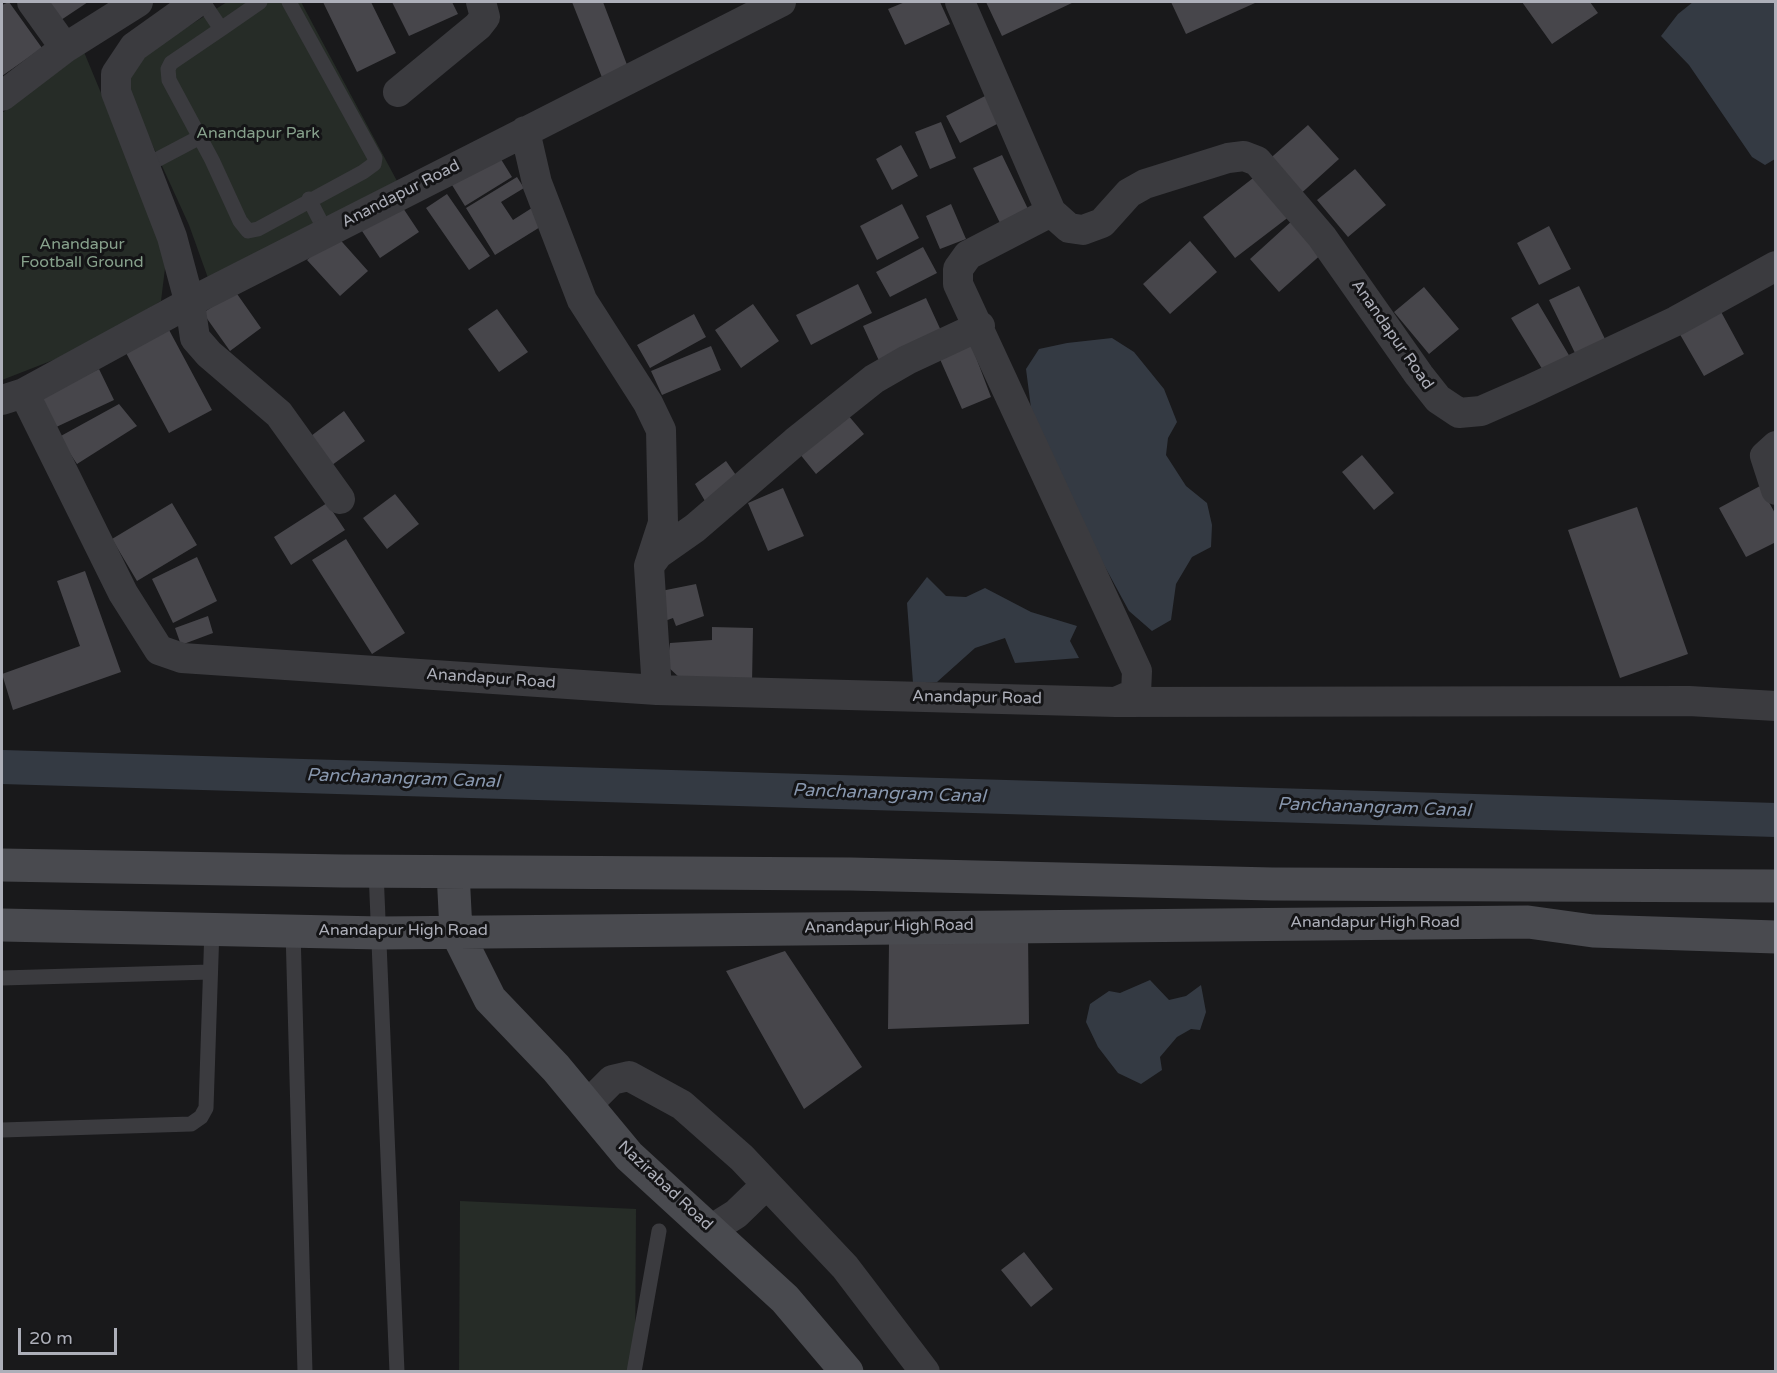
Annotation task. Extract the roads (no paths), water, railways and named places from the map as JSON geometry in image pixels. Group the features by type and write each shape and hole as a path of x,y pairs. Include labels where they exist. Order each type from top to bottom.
{"main road":[{"path":"2,865 453,872 850,874 1272,884 1776,886"},
{"path":"453,872 456,931"},
{"name":"Anandapur High Road","path":"2,925 381,933 1528,922 1593,932 1776,938"},
{"name":"Nazirabad Road","path":"456,931 490,999 600,1092 629,1156 743,1206 785,1299 847,1371"}],"street":[{"path":"32,2 65,48"},
{"path":"2,96 65,48 138,2"},
{"path":"196,2 134,47 116,74 116,92 172,237 190,304 195,338 209,354 279,414 340,499"},
{"path":"398,92 478,26 485,17 482,2"},
{"name":"Anandapur Road","path":"781,2 327,232 13,397 123,593 159,650 182,658 657,690 1116,702 1607,701 1776,706"},
{"path":"960,2 1052,212 968,255 958,269 958,284 980,326 1137,671 1136,693 1116,702"},
{"path":"525,131 537,183 582,300 648,403 660,430 663,523 649,566 657,690"},
{"name":"Anandapur Road","path":"1052,212 1069,228 1083,230 1102,223 1129,193 1145,184 1228,158 1244,156 1257,161 1322,237 1438,399 1459,413 1481,411 1529,390 1676,321 1776,266"},
{"path":"649,566 658,554 695,528 865,386 907,360 980,326"},
{"path":"1776,446 1765,456 1776,490"},
{"path":"600,1092 629,1076 682,1106 742,1158 743,1206 845,1267 924,1371"}],"lane":[{"path":"203,2 221,29"},
{"path":"260,2 171,63 168,69 169,80 200,137 240,220 248,231 258,229 374,165 375,158 289,2"},
{"path":"145,166 200,137"},
{"path":"309,199 327,232"},
{"path":"376,871 381,933 397,1371"},
{"path":"2,1131 191,1124 201,1117 206,1108 212,928"},
{"path":"293,930 305,1371"},
{"path":"2,978 210,972"},
{"path":"634,1371 659,1231"}],"waterway":[{"name":"Panchanangram Canal","path":"2,767 1776,820"}],"park label":[{"name":"Anandapur Park","path":"258,134"},
{"name":"Anandapur Football Ground","path":"82,254"}]}
